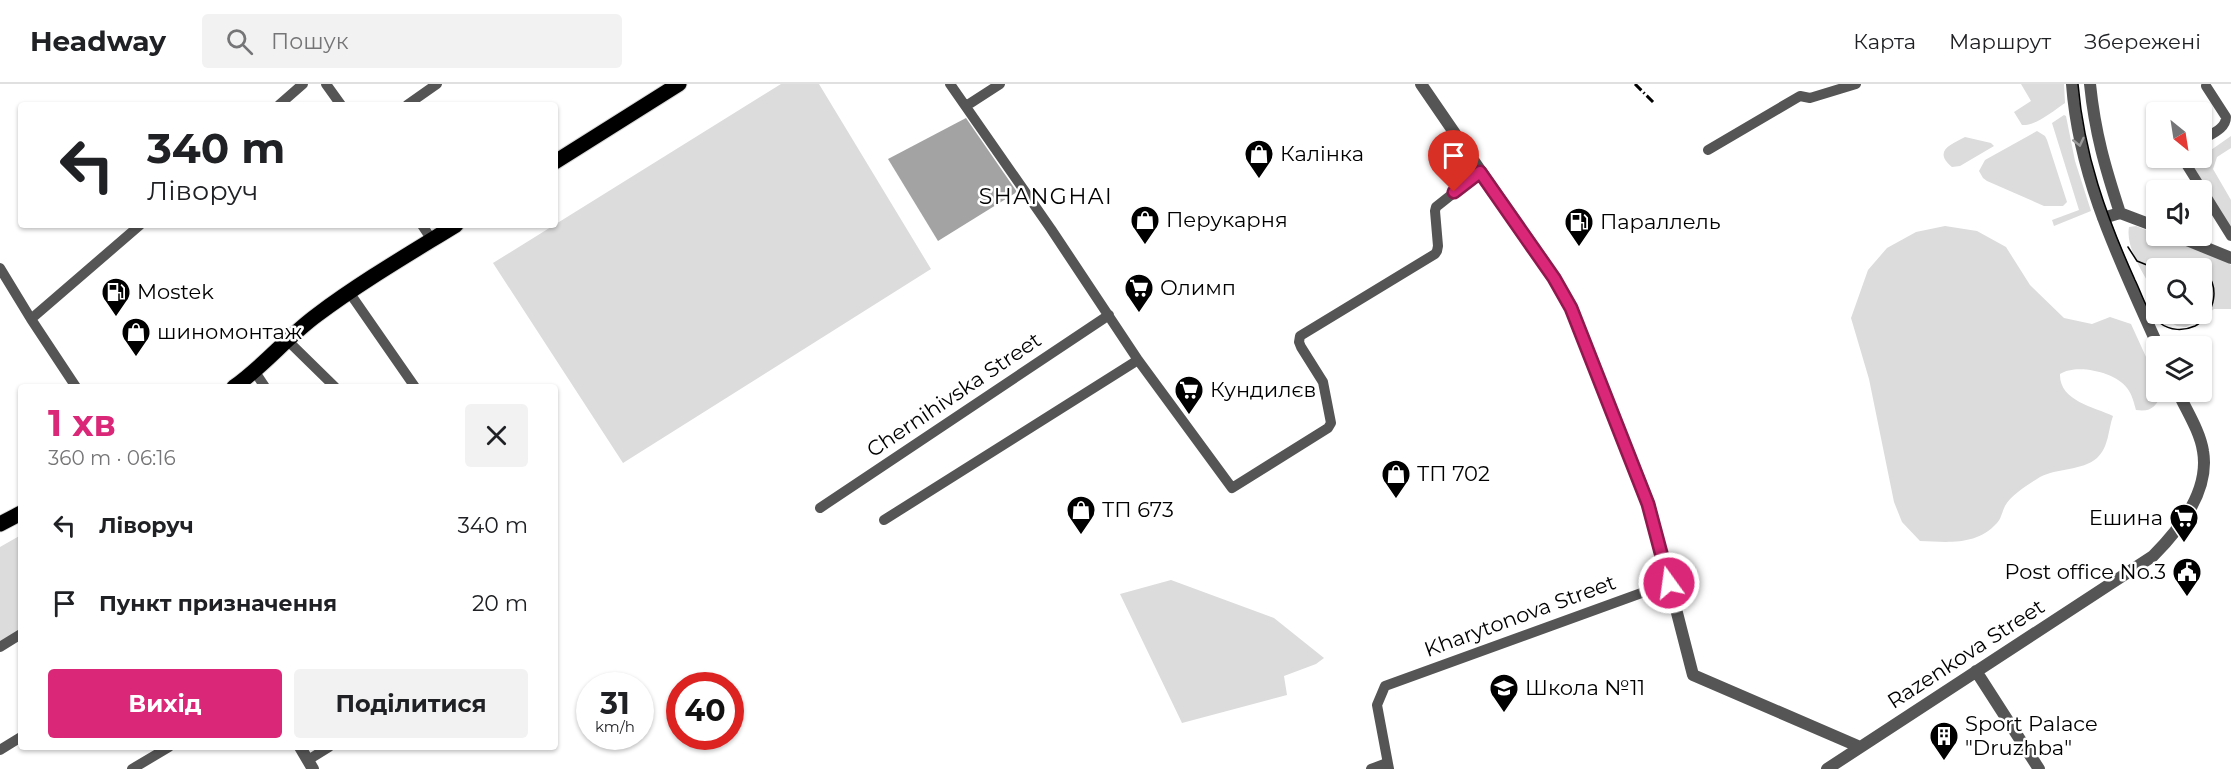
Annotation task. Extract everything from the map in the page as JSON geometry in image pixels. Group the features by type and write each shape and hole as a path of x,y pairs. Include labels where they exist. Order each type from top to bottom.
{"main road":[{"path":"558,160 679,84"},
{"path":"238,384 255,372 287,339 349,292 451,228"},
{"path":"0,524 18,515"}],"street":[{"path":"282,102 303,84"},
{"path":"327,84 339,102"},
{"path":"411,102 437,84"},
{"path":"950,84 1138,360 1232,488 1328,428 1331,423 1323,382 1301,347 1300,336 1435,254 1438,246 1435,212 1437,207 1480,172"},
{"path":"966,106 1000,84"},
{"path":"1420,84 1554,278 1571,308 1648,504 1693,675 1860,747"},
{"path":"1708,150 1800,96 1810,98 1856,84"},
{"path":"2072,84 2077,133 2084,163 2103,218 2154,336"},
{"path":"2090,84 2102,158 2120,213"},
{"path":"2206,86 2226,117 2223,126 2212,133"},
{"path":"2188,168 2231,236"},
{"path":"2103,218 2120,213 2146,223"},
{"path":"31,319 137,228"},
{"path":"424,228 432,240"},
{"path":"2202,246 2231,258"},
{"path":"0,268 74,384"},
{"path":"349,292 413,384"},
{"name":"Chernihivska Street","path":"820,508 1109,315"},
{"path":"287,339 332,384"},
{"path":"884,519 1138,360"},
{"path":"255,372 263,384"},
{"name":"Razenkova Street","path":"1827,769 2153,556 2169,540 2193,502 2203,476 2204,466 2202,444 2183,402"},
{"name":"Kharytonova Street","path":"1388,766 1377,705 1385,686 1669,583"},
{"path":"0,647 18,636"},
{"path":"1976,671 2039,769"},
{"path":"0,750 18,739"},
{"path":"132,769 164,750"},
{"path":"302,750 310,766 326,750"},
{"path":"1371,769 1388,766"}],"shaded area":[{"path":"781,84 819,84 931,269 623,463 493,263 549,228 558,228 558,223"},
{"path":"2021,84 2064,84 2065,103 2039,121 2022,125 2014,112 2031,101"},
{"path":"2064,115 2075,161 2091,211 2054,226 2052,220 2079,210 2052,123"},
{"path":"966,118 1017,192 938,241 888,159"},
{"path":"2037,131 2047,140 2067,202 2063,206 2044,206 1987,181 1979,171 1985,160"},
{"path":"2231,136 2231,148 2217,157 2213,169 2231,200 2231,234 2212,201 2212,180 2200,180 2193,168 2212,168 2212,149"},
{"path":"1965,137 1991,143 1994,146 1960,166 1952,167 1946,161 1944,153 1949,146"},
{"path":"1945,226 1977,231 2006,247 2030,285 2064,318 2092,324 2110,317 2131,324 2146,357 2146,402 2158,402 2152,408 2136,410 2129,390 2122,382 2114,378 2085,369 2060,374 2061,383 2071,397 2113,416 2101,454 2084,465 2040,477 2008,502 2000,520 1989,530 1980,536 1961,541 1920,541 1902,522 1894,502 1869,379 1851,318 1868,270 1887,248 1916,232"},
{"path":"2136,226 2146,230 2146,246 2187,246 2231,265 2231,309 2212,310 2212,258 2146,258 2146,278 2130,245 2129,227"},
{"path":"2173,324 2192,324 2186,327"},
{"path":"18,537 18,632 0,642 0,547"},
{"path":"1171,580 1274,618 1324,658 1316,664 1284,676 1287,695 1182,723 1120,594"}],"tram line":[{"path":"2078,84 2085,135 2098,184 2124,256 2146,305"},
{"path":"2128,247 2137,261 2146,265"},
{"path":"2212,282 2214,299 2212,304"},
{"path":"2161,324 2173,329 2186,329 2198,324"}],"railway":[{"path":"1635,84 1654,103"}],"place":[{"name":"Калінка","path":"1259,180"},
{"name":"Перукарня","path":"1145,246"},
{"name":"Параллель","path":"1579,248"},
{"name":"Олимп","path":"1139,314"},
{"name":"Mostek","path":"116,318"},
{"name":"шиномонтаж","path":"136,358"},
{"name":"Кундилєв","path":"1189,416"},
{"name":"ТП 702","path":"1396,500"},
{"name":"ТП 673","path":"1081,536"},
{"name":"Ешина","path":"2184,544"},
{"name":"Post office No.3","path":"2187,598"},
{"name":"Школа №11","path":"1504,714"},
{"name":"Sport Palace \"Druzhba\"","path":"1944,762"}],"district":[{"name":"SHANGHAI","path":"1046,196"}],"route":[{"path":"1454,192 1480,172 1554,278 1571,308 1648,504 1669,583"}]}
